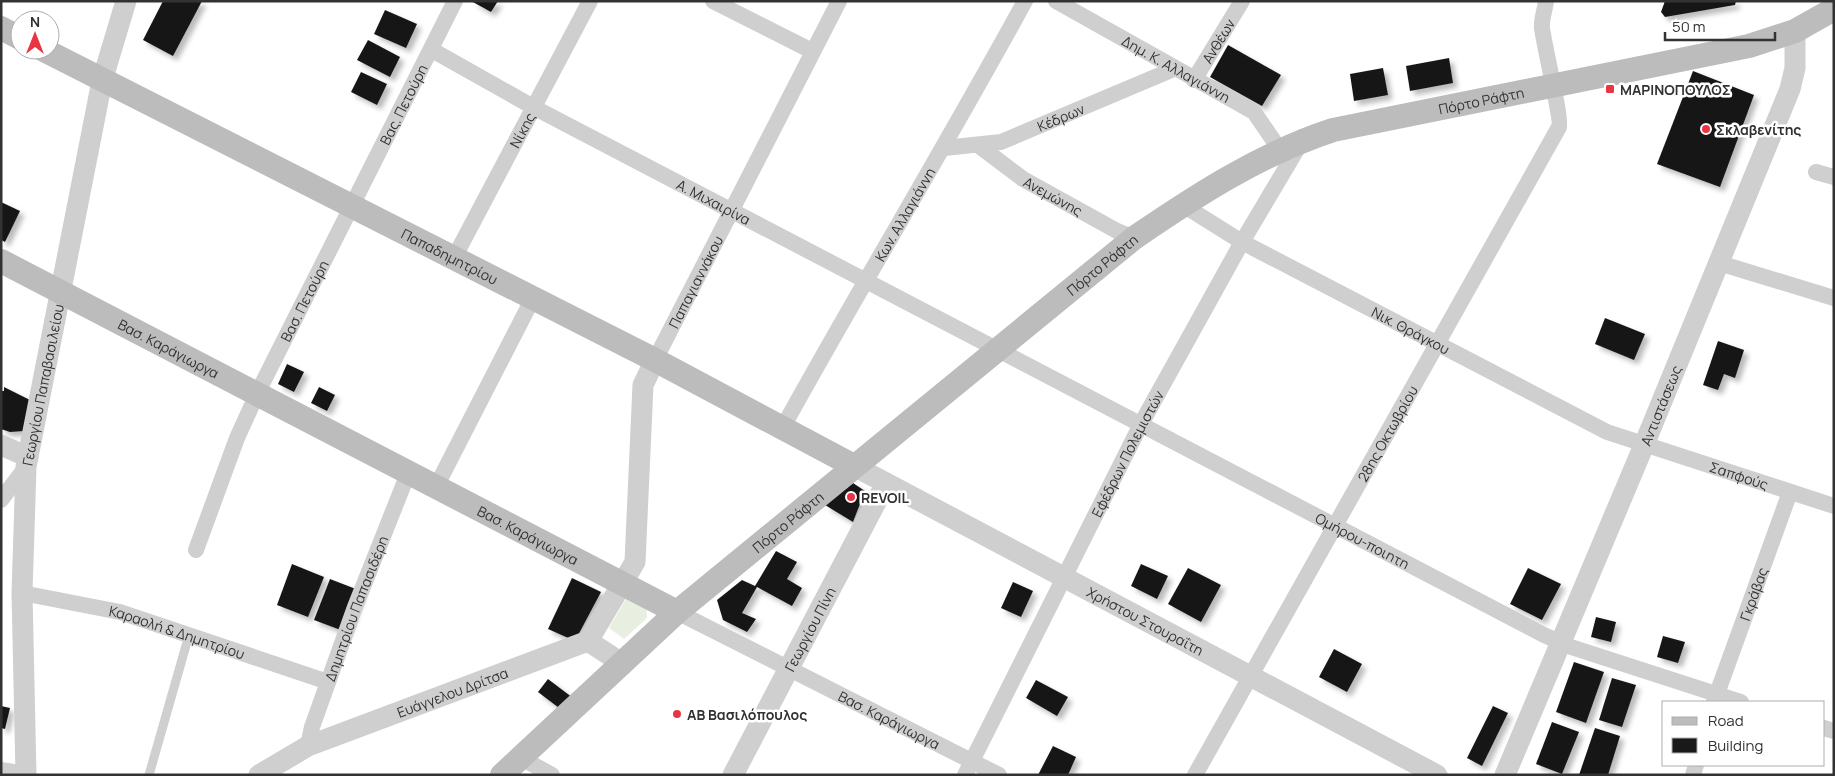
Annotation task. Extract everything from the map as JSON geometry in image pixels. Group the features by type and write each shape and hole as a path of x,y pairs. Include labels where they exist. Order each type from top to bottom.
{"main road":[{"name":"Πόρτο Ράφτη","path":"502,775 677,612 1134,238 1214,185 1302,140 1346,128 1748,46 1795,31 1834,9"},
{"name":"Παπαδημητρίου","path":"60,59 655,360 854,466"},
{"name":"Βασ. Καράγιωργα","path":"1,261 409,471 436,487 677,612"}],"street":[{"name":"Γεωργίου Παπαβασιλείου","path":"26,775 22,593 27,462 59,291 102,81 126,1"},
{"name":"Βας. Πετούρη","path":"352,206 455,1"},
{"name":"Νίκης","path":"454,258 590,1"},
{"path":"713,1 812,51"},
{"name":"Παπαγιαννάκου","path":"624,584 635,562 643,384 839,1"},
{"name":"Κων. Αλλαγιάννη","path":"783,427 866,279 944,148 1025,1"},
{"name":"Δημ. Κ. Αλλαγιάννη","path":"1056,1 1174,69 1254,112 1280,150"},
{"name":"Ανθέων","path":"1194,80 1242,1"},
{"name":"28ης Οκτωβρίου","path":"1195,775 1559,128 1560,116 1552,87 1542,25 1546,1"},
{"name":"Αντιστάσεως","path":"1505,775 1644,445 1790,89 1795,68 1795,31"},
{"name":"Α. Μιχαιρίνα","path":"432,50 535,108 998,348"},
{"name":"Κέδρων","path":"944,148 1002,142 1174,69"},
{"name":"Εφέδρων Πολεμιστών","path":"969,768 1063,576 1141,424 1242,242 1302,140"},
{"name":"Ανεμώνης","path":"978,145 1023,179 1117,231 1134,238"},
{"path":"1816,172 1834,177"},
{"name":"Νικ. Θράγκου","path":"1183,205 1242,242 1607,432 1644,445"},
{"name":"Βασ. Πετούρη","path":"196,550 236,438 352,206"},
{"path":"1719,264 1834,298"},
{"path":"436,487 533,298"},
{"name":"Ομήρου-ποιητη","path":"998,348 1334,528 1560,643 1715,698 1734,701"},
{"path":"1,445 27,462 1,500"},
{"name":"Σαπφούς","path":"1644,445 1834,506"},
{"name":"Χρήστου Στουραΐτη","path":"854,466 1437,775"},
{"name":"Δημητρίου Παπασιδέρη","path":"308,746 312,727 328,682 409,471"},
{"name":"Γεωργίου Πίνη","path":"733,775 886,482"},
{"name":"Γκράβας","path":"1715,698 1790,492"},
{"path":"623,664 588,641 624,584"},
{"name":"Καραολή & Δημητρίου","path":"22,593 120,612 328,682"},
{"name":"Βασ. Καράγιωργα","path":"677,612 788,668 969,768 999,775"},
{"name":"Ευάγγελου Δρίτσα","path":"258,775 308,746 588,641"},
{"path":"521,758 552,775"},
{"path":"1,770 26,775"}],"lane":[{"path":"149,775 189,635"}],"shaded area":[{"path":"629,594 646,603 647,618 624,639 609,628"}],"building":[{"path":"163,1 202,1 173,56 143,40"},
{"path":"471,1 498,1 491,12"},
{"path":"1665,1 1736,1 1735,5 1665,17 1661,12"},
{"path":"385,10 417,24 406,48 374,34"},
{"path":"368,40 400,57 390,77 357,60"},
{"path":"1228,45 1281,75 1262,106 1210,77"},
{"path":"1449,58 1453,83 1410,91 1406,66"},
{"path":"1383,68 1388,95 1354,101 1350,74"},
{"name":"Σκλαβενίτης","path":"1693,71 1754,95 1720,187 1657,164"},
{"path":"361,72 387,84 377,105 351,92"},
{"path":"1,202 20,211 5,242 1,240"},
{"path":"1605,318 1645,334 1634,360 1595,344"},
{"path":"1718,341 1744,350 1735,378 1724,374 1718,390 1703,385"},
{"path":"287,364 304,372 294,392 278,384"},
{"path":"4,387 30,400 24,431 10,432 1,429 1,391 4,391"},
{"path":"319,387 335,395 327,411 311,403"},
{"path":"853,483 865,491 853,522 825,505"},
{"path":"776,551 797,562 787,579 802,588 792,606 757,587 742,613 756,619 747,632 723,620 717,600 742,580 755,586"},
{"path":"292,564 324,577 308,617 277,605"},
{"path":"1141,564 1168,576 1157,599 1131,586"},
{"path":"1188,568 1221,585 1201,622 1168,604"},
{"path":"1528,568 1561,584 1542,620 1510,604"},
{"path":"572,578 601,592 575,641 548,629"},
{"path":"330,579 361,591 346,632 314,620"},
{"path":"1013,582 1033,591 1021,617 1001,608"},
{"path":"1596,617 1616,622 1611,642 1591,637"},
{"path":"1663,636 1685,642 1678,663 1657,657"},
{"path":"1334,649 1362,664 1347,692 1319,677"},
{"path":"1574,662 1604,672 1586,723 1556,712"},
{"path":"1612,678 1636,685 1622,727 1599,720"},
{"path":"548,679 573,698 563,711 538,692"},
{"path":"1036,680 1068,697 1057,716 1026,698"},
{"path":"1,706 10,708 5,729 1,728"},
{"path":"1493,706 1508,713 1482,766 1467,758"},
{"path":"1552,722 1579,732 1562,774 1536,764"},
{"path":"1595,728 1620,736 1608,775 1579,775"},
{"path":"1053,746 1076,757 1068,775 1038,775"}],"place":[{"name":"ΜΑΡΙΝΟΠΟΥΛΟΣ","path":"1610,89"},
{"name":"Σκλαβενίτης","path":"1706,129"},
{"name":"REVOIL","path":"851,497"},
{"name":"ΑΒ Βασιλόπουλος","path":"677,714"}]}
